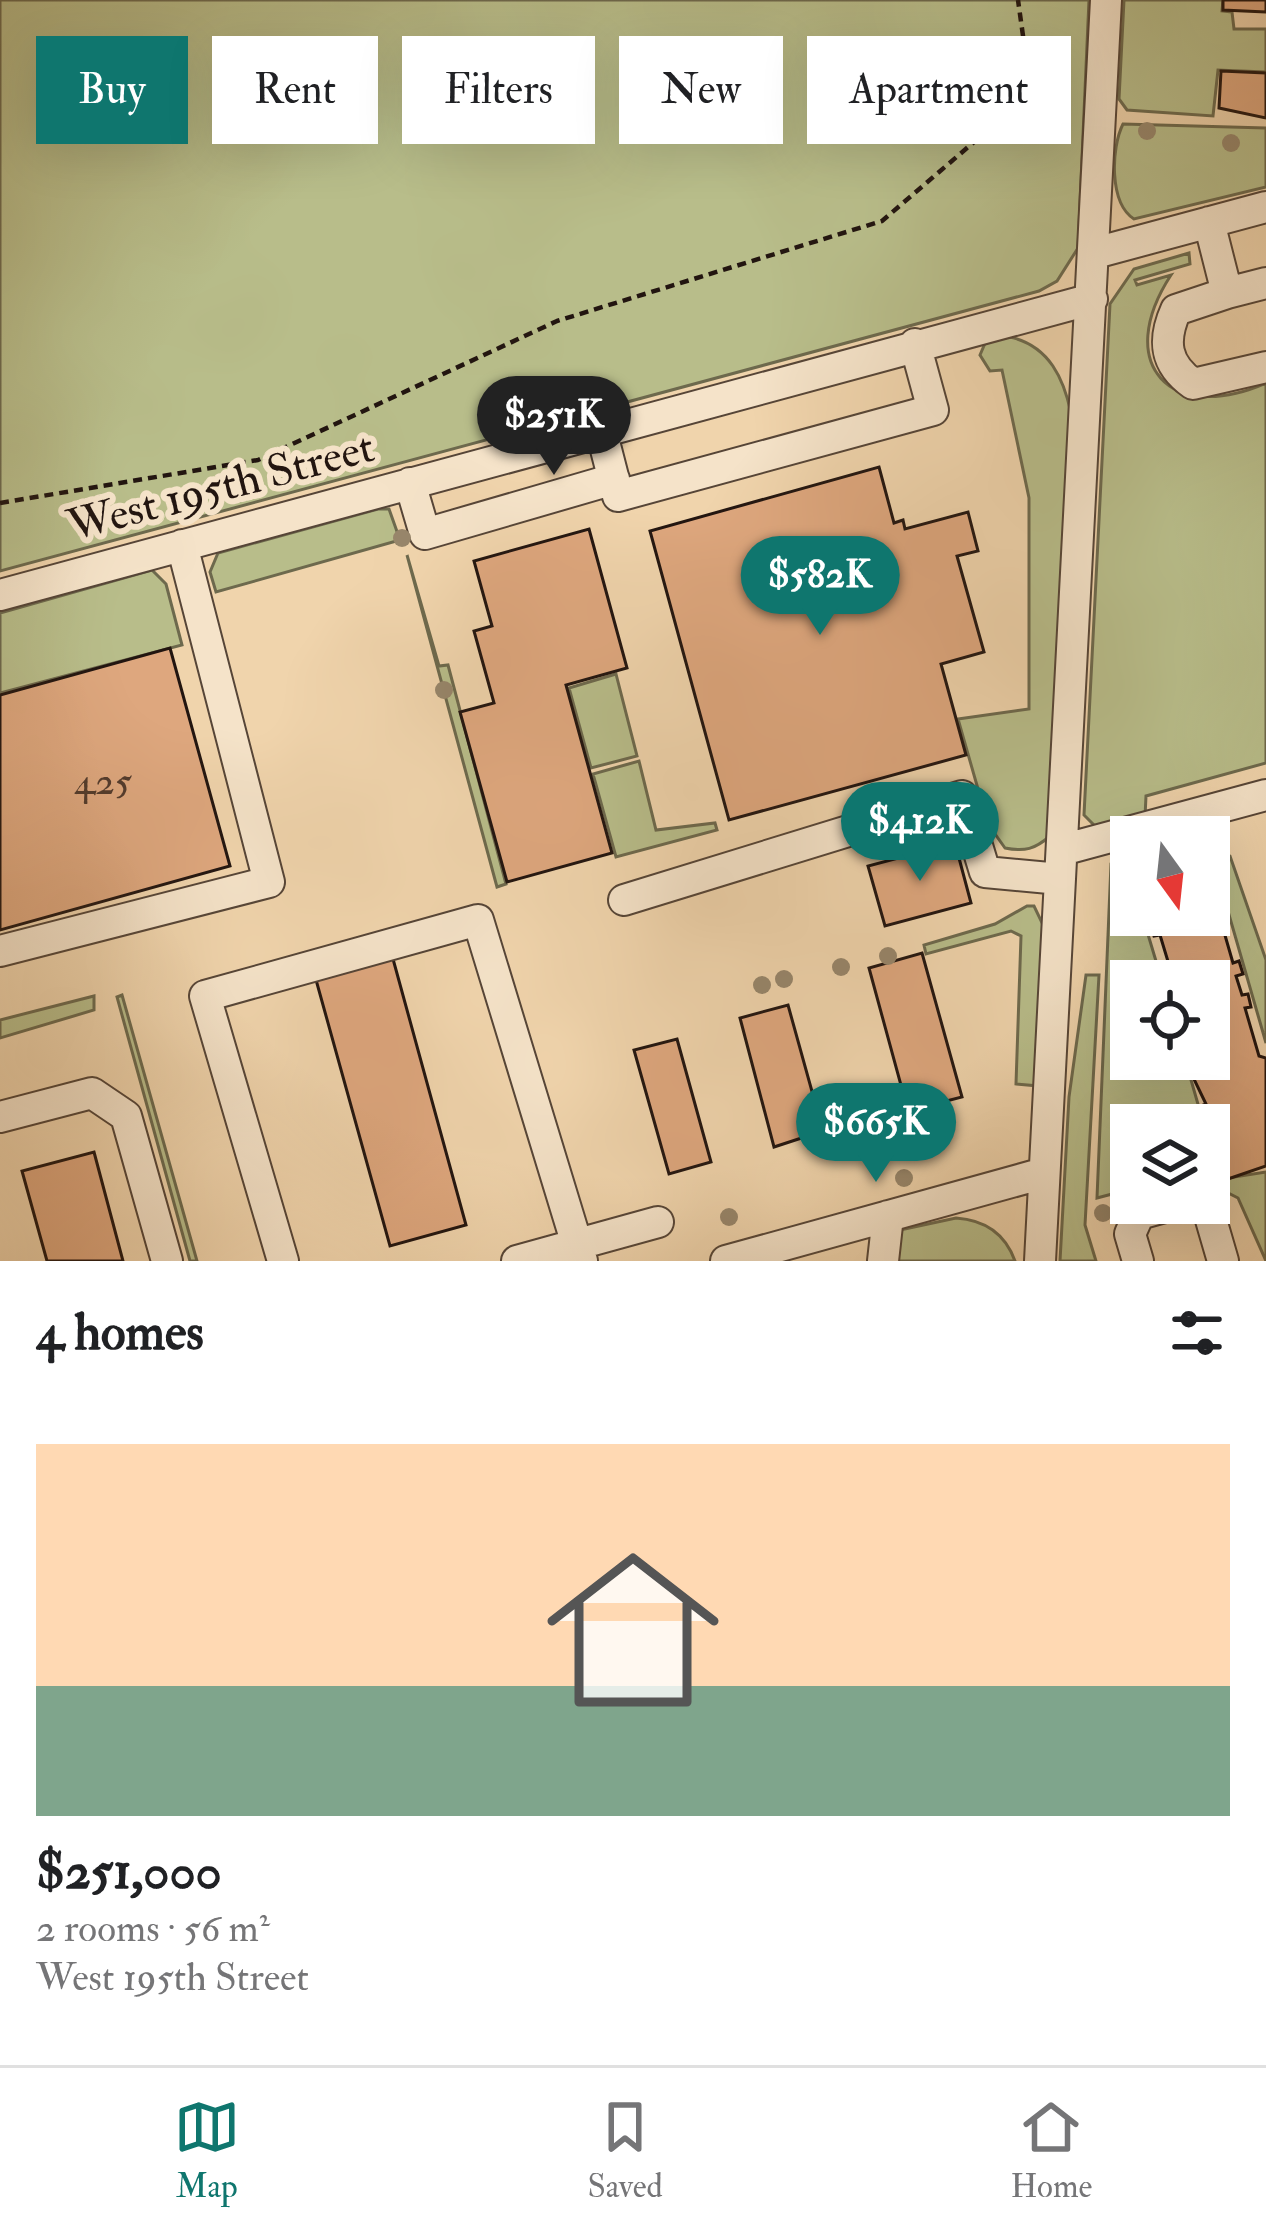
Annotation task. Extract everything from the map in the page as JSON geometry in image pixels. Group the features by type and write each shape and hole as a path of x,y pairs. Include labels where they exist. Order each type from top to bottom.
{"street":[{"path":"1040,1261 1106,0"},
{"path":"1095,253 1266,207"},
{"path":"1209,222 1227,293"},
{"path":"1266,283 1176,310 1166,338 1168,355 1193,384 1266,367"},
{"name":"West 195th Street","path":"0,595 1092,299"},
{"path":"601,430 618,496 933,410 915,344"},
{"path":"410,483 425,534 614,479"},
{"path":"0,951 269,882 182,545"},
{"path":"624,900 962,796 985,872 1061,864 1266,795"},
{"path":"284,1261 206,996 478,920 579,1252"},
{"path":"0,1117 92,1093 126,1116 167,1261"},
{"path":"741,1259 1044,1173"},
{"path":"883,1261 888,1216"},
{"path":"517,1261 579,1252 658,1222"},
{"path":"1134,1224 1130,1234 1138,1261"},
{"path":"1212,1224 1223,1261"}],"path":[{"path":"0,503 258,460 557,320 882,221 1031,93 1018,0"}],"green space":[{"path":"0,0 1089,0 1078,248 1057,281 1039,291 0,571"},
{"path":"1124,0 1223,0 1222,11 1232,12 1234,29 1266,29 1266,72 1218,70 1213,116 1127,110 1119,99"},
{"path":"1123,124 1266,128 1266,187 1134,219 1116,188 1116,147"},
{"path":"1189,253 1190,264 1135,280 1137,285 1171,275 1154,307 1148,335 1150,359 1161,378 1178,391 1202,396 1232,394 1266,383 1266,763 1146,796 1145,816 1110,816 1110,826 1098,829 1084,815 1110,304 1134,269"},
{"path":"1010,337 1045,356 1064,388 1071,413 1050,836 1034,847 1018,850 1005,848 988,824 958,719 1029,709 1029,498 1002,370 990,371 980,355 986,341"},
{"path":"389,509 400,540 216,592 210,572 218,553"},
{"path":"407,555 439,666 448,665 506,884 497,887"},
{"path":"152,570 166,584 182,645 0,693 0,613"},
{"path":"616,674 637,756 591,768 569,688"},
{"path":"639,761 656,830 715,823 717,830 616,857 593,774"},
{"path":"1230,856 1266,960 1266,1043 1230,918"},
{"path":"1110,888 1110,936 1148,936 1156,960 1110,960 1110,1080 1191,1080 1198,1104 1110,1104 1110,1195 1097,1198"},
{"path":"1034,906 1046,931 1039,1086 1016,1084 1021,936 1011,931 926,954 924,945 995,924"},
{"path":"1086,975 1099,975 1085,1225 1096,1261 1060,1261 1069,1097"},
{"path":"122,995 197,1261 190,1261 117,997"},
{"path":"94,996 94,1010 0,1038 0,1020"},
{"path":"1266,1172 1266,1261 1238,1198 1230,1194 1230,1178"},
{"path":"956,1218 993,1230 1015,1261 892,1261 900,1230"}],"building":[{"path":"1223,0 1266,0 1266,12 1223,10"},
{"path":"1221,71 1266,73 1266,118 1219,108"},
{"path":"879,467 894,523 903,520 905,529 968,512 978,551 957,556 984,652 941,664 966,755 729,820 650,531"},
{"path":"589,529 627,668 566,685 612,853 507,882 460,712 494,703 474,631 492,626 474,561"},
{"path":"170,648 230,866 0,930 0,695"},
{"path":"955,843 971,903 885,926 868,866"},
{"path":"1160,936 1225,936 1233,963 1239,961 1243,974 1236,976 1242,995 1248,994 1251,1007 1245,1008 1259,1056 1266,1058 1266,1166 1230,1178 1230,1104 1206,1104 1194,1080 1230,1080 1230,960 1168,960"},
{"path":"390,948 466,1225 390,1246 313,969"},
{"path":"922,953 962,1097 908,1111 869,968"},
{"path":"788,1005 823,1131 774,1147 740,1018"},
{"path":"677,1039 711,1162 669,1174 634,1050"},
{"path":"94,1152 123,1261 47,1261 22,1171"}]}
